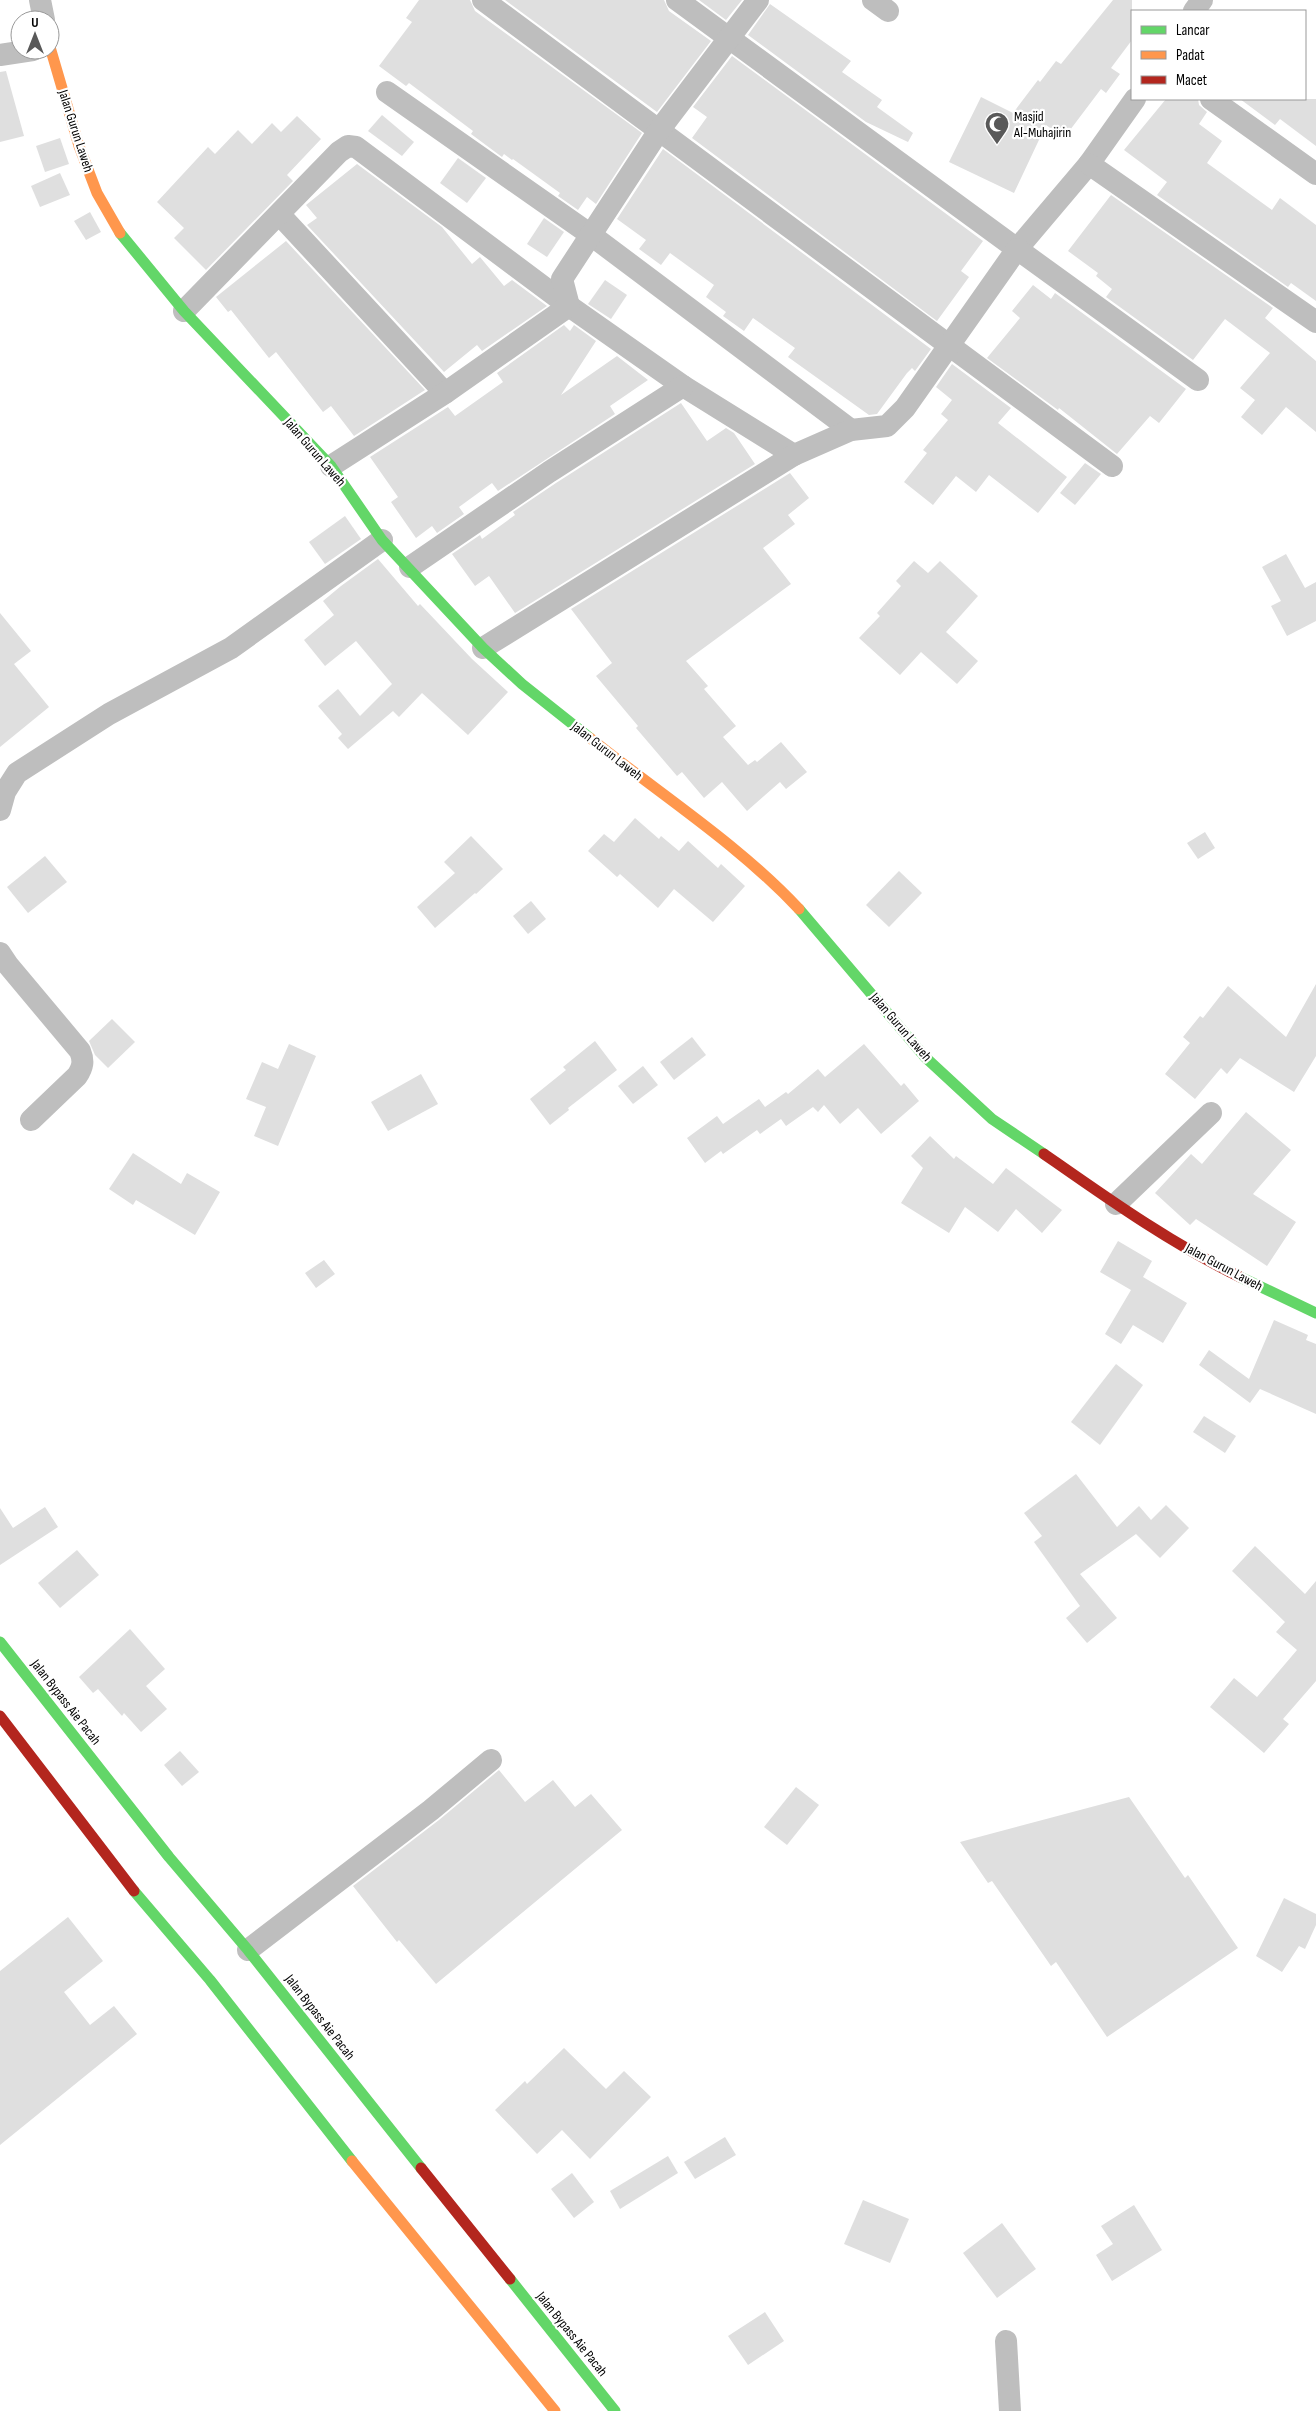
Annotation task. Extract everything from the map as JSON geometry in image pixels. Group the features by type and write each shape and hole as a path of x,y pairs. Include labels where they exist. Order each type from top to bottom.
{"main road":[{"name":"Jalan Gurun Laweh","path":"54,60 79,146 97,193 121,236 184,311 331,466 382,540 410,567 483,648 522,684 620,762 711,828 773,881 825,937 925,1057 992,1119 1116,1204 1204,1259 1316,1313"},
{"name":"Jalan Bypass Aie Pacah","path":"0,1642 169,1857 248,1950 615,2411"},
{"path":"0,1716 128,1884 210,1980 346,2155 555,2411"}],"street":[{"path":"483,0 660,128 948,346 1112,466"},
{"path":"677,0 1198,380"},
{"path":"570,306 562,278 660,128 758,0"},
{"path":"387,92 590,234 851,430"},
{"path":"483,648 794,455 851,430 887,426 905,408 1017,249 1089,164 1134,100"},
{"path":"1212,100 1316,174"},
{"path":"184,311 348,146 356,148 570,306 683,386 794,455"},
{"path":"1089,164 1316,322"},
{"path":"280,215 444,393"},
{"path":"331,466 444,393 570,306"},
{"path":"410,567 549,472 683,386"},
{"path":"0,810 4,792 17,773 109,714 231,648 382,540"},
{"path":"0,953 8,966 80,1051 83,1059 82,1069 77,1076 31,1120"},
{"path":"1116,1204 1211,1112"},
{"path":"248,1950 431,1810 491,1760"},
{"path":"1006,2341 1010,2411"}],"building":[{"path":"419,0 470,0 475,11 642,133 596,204 587,197 578,210 558,196 560,193 513,159 504,154 502,157 471,134 473,131 409,83 406,86 379,66 412,22 406,18"},
{"path":"505,0 664,0 669,11 711,41 657,112"},
{"path":"699,0 742,0 726,20"},
{"path":"1113,0 1132,0 1131,41 1111,68 1120,74 1106,93 1101,89 1064,138 1046,125 1014,193 949,162 981,97 1013,113 1038,80 1040,82 1056,61 1061,64"},
{"path":"770,4 851,61 842,72 882,100 877,107 913,133 908,142 866,122 748,35"},
{"path":"732,56 983,241 961,271 969,277 937,321 692,138 707,117 693,107"},
{"path":"6,71 24,136 0,142 0,72"},
{"path":"1316,99 1316,146 1280,119 1275,125 1241,100"},
{"path":"1165,100 1198,100 1199,105 1207,112 1199,124 1222,141 1207,163 1272,210 1280,198 1316,225 1316,301 1291,283 1288,287 1157,195 1167,182 1124,150"},
{"path":"382,115 414,142 402,156 368,131"},
{"path":"297,116 321,139 287,175 293,181 206,270 174,238 184,228 157,202 208,147 215,154 238,130 252,144 272,123 281,132"},
{"path":"60,138 69,164 45,172 36,146"},
{"path":"663,149 931,349 915,371 912,368 907,373 877,414 869,415 788,357 795,348 753,318 744,331 723,316 726,312 706,297 714,285 670,253 661,265 639,249 646,240 617,219"},
{"path":"458,158 486,178 467,203 440,183"},
{"path":"357,164 442,227 472,264 480,257 504,286 512,280 547,306 482,351 477,345 444,372 307,225 317,218 306,205"},
{"path":"60,173 70,195 40,207 31,186"},
{"path":"1111,195 1273,308 1265,318 1316,361 1316,432 1286,407 1262,435 1241,417 1255,400 1240,388 1270,353 1225,319 1193,360 1106,297 1112,289 1096,276 1098,273 1068,251"},
{"path":"90,212 101,232 86,240 74,221"},
{"path":"544,218 564,232 547,257 527,244"},
{"path":"286,241 425,390 354,436 331,406 323,412 276,352 269,358 231,310 228,312 216,297"},
{"path":"605,280 627,295 611,319 588,304"},
{"path":"1033,285 1051,299 1055,293 1186,389 1159,423 1150,416 1117,454 1059,408 1058,410 987,358 1020,318 1012,311"},
{"path":"564,325 570,331 574,325 596,341 561,395 617,356 648,380 610,406 615,414 498,491 492,483 459,507 464,514 437,533 432,526 416,538 391,502 398,497 370,457 448,407 455,416 503,382 497,373"},
{"path":"952,364 1011,408 998,423 1067,477 1038,513 989,475 976,492 956,476 933,505 904,482 927,453 923,450 948,420 941,414 952,400 936,387"},
{"path":"681,403 707,441 726,428 734,433 755,464 515,613 489,576 475,586 452,554 480,535 482,539 515,515 513,512"},
{"path":"1085,463 1101,474 1075,505 1060,493"},
{"path":"790,473 809,498 788,515 795,524 763,548 791,584 686,661 708,686 704,689 736,726 723,737 748,765 755,760 757,762 781,742 807,772 786,789 780,782 747,811 722,782 704,798 682,772 677,776 636,728 638,726 596,676 612,663 571,609"},
{"path":"345,516 361,539 325,564 309,542"},
{"path":"1286,554 1305,588 1316,582 1316,621 1287,636 1271,606 1281,601 1262,567"},
{"path":"378,559 418,606 420,604 472,659 508,692 468,735 422,693 399,717 393,711 348,749 338,738 342,734 318,706 338,689 360,716 392,684 356,641 325,666 304,640 334,615 323,601"},
{"path":"914,561 928,573 940,561 978,596 946,632 978,661 957,684 921,652 900,675 859,638 880,616 877,613 901,586 896,581"},
{"path":"0,613 31,651 14,664 49,707 0,747"},
{"path":"635,818 659,839 661,836 679,851 688,841 718,868 721,864 745,886 713,922 674,889 658,908 620,874 617,877 588,851 604,834 614,842"},
{"path":"1205,832 1215,848 1198,859 1187,843"},
{"path":"471,836 503,869 435,928 417,907 455,873 444,862"},
{"path":"45,856 67,882 28,913 7,887"},
{"path":"899,871 922,893 889,927 866,905"},
{"path":"531,901 546,919 528,934 513,916"},
{"path":"1316,984 1316,1056 1294,1092 1240,1058 1227,1074 1221,1068 1195,1099 1165,1074 1190,1043 1183,1037 1200,1016 1203,1018 1228,986 1286,1037"},
{"path":"112,1019 135,1042 108,1068 95,1055 89,1041"},
{"path":"692,1037 706,1055 674,1080 660,1062"},
{"path":"595,1041 617,1070 568,1108 569,1110 550,1125 530,1099 566,1070 563,1067"},
{"path":"289,1044 316,1056 278,1146 254,1136 266,1107 246,1099 262,1062 278,1069"},
{"path":"864,1044 901,1086 904,1083 919,1101 881,1134 858,1108 840,1124 824,1105 818,1112 813,1107 786,1126 781,1119 760,1134 757,1130 723,1154 721,1151 705,1163 687,1138 717,1116 723,1124 759,1099 765,1107 786,1092 788,1094 818,1069 825,1077"},
{"path":"643,1066 658,1085 633,1104 618,1086"},
{"path":"421,1074 438,1104 388,1131 371,1102"},
{"path":"1246,1112 1291,1150 1253,1194 1296,1222 1267,1266 1196,1219 1190,1225 1155,1193 1191,1154 1202,1164"},
{"path":"930,1136 954,1159 956,1156 993,1184 1006,1168 1062,1210 1042,1233 1016,1209 998,1232 965,1207 949,1233 901,1203 923,1168 911,1156"},
{"path":"133,1153 181,1184 187,1173 220,1192 195,1235 136,1200 133,1205 109,1189"},
{"path":"1118,1241 1152,1261 1143,1277 1187,1303 1163,1343 1133,1325 1121,1344 1105,1334 1131,1290 1100,1272"},
{"path":"324,1260 335,1274 316,1288 305,1273"},
{"path":"1274,1320 1308,1335 1306,1340 1316,1344 1316,1414 1260,1389 1250,1403 1199,1365 1209,1350 1249,1379"},
{"path":"1116,1364 1143,1385 1100,1445 1071,1422"},
{"path":"1204,1416 1236,1436 1225,1453 1193,1432"},
{"path":"1076,1474 1117,1527 1139,1506 1151,1520 1166,1505 1189,1528 1160,1558 1136,1534 1080,1574 1117,1618 1087,1643 1066,1618 1080,1606 1034,1542 1042,1536 1024,1513"},
{"path":"45,1507 58,1527 0,1565 0,1508 13,1528"},
{"path":"1255,1546 1305,1594 1316,1581 1316,1681 1283,1719 1289,1724 1264,1753 1210,1707 1234,1678 1257,1697 1297,1650 1276,1632 1285,1622 1232,1571"},
{"path":"77,1550 99,1575 60,1608 38,1583"},
{"path":"130,1629 165,1669 146,1686 167,1709 141,1732 124,1713 122,1716 98,1689 93,1693 79,1677"},
{"path":"180,1751 199,1772 182,1786 164,1765"},
{"path":"499,1770 525,1802 553,1780 575,1807 591,1794 622,1830 436,1984 399,1940 397,1942 353,1886 439,1820"},
{"path":"796,1787 819,1805 787,1845 764,1827"},
{"path":"1129,1797 1185,1878 1188,1875 1238,1948 1107,2037 1056,1962 1051,1966 992,1881 988,1883 960,1842"},
{"path":"1284,1898 1316,1914 1316,1925 1305,1949 1299,1946 1282,1972 1256,1956"},
{"path":"68,1917 103,1961 64,1992 90,2025 114,2006 137,2034 0,2145 0,1971"},
{"path":"564,2048 606,2089 624,2071 651,2097 590,2159 562,2130 537,2154 495,2110 525,2081 527,2084"},
{"path":"725,2137 736,2155 695,2179 684,2162"},
{"path":"668,2156 678,2173 620,2209 610,2191"},
{"path":"572,2173 594,2202 574,2218 551,2189"},
{"path":"863,2200 909,2219 890,2263 844,2244"},
{"path":"1134,2205 1162,2250 1112,2281 1096,2255 1113,2244 1101,2226"},
{"path":"1002,2223 1036,2269 997,2298 963,2253"},
{"path":"765,2312 784,2341 748,2365 728,2336"}],"traffic: fast":[{"path":"120,233 184,311 331,466 382,540 483,648 522,684 590,738"},
{"path":"799,909 925,1057 992,1119 1044,1154"},
{"path":"1240,1277 1316,1313"},
{"path":"0,1642 169,1857 248,1950 421,2168"},
{"path":"134,1891 210,1980 352,2161"},
{"path":"510,2279 615,2411"}],"traffic: slow":[{"path":"54,60 79,146 97,193 120,233"},
{"path":"590,738 750,862 799,909"},
{"path":"352,2161 555,2411"}],"traffic: jam":[{"path":"1044,1154 1164,1235 1240,1277"},
{"path":"0,1716 134,1891"},
{"path":"421,2168 510,2279"}],"place":[{"name":"Masjid Al-Muhajirin","path":"997,145"}]}
